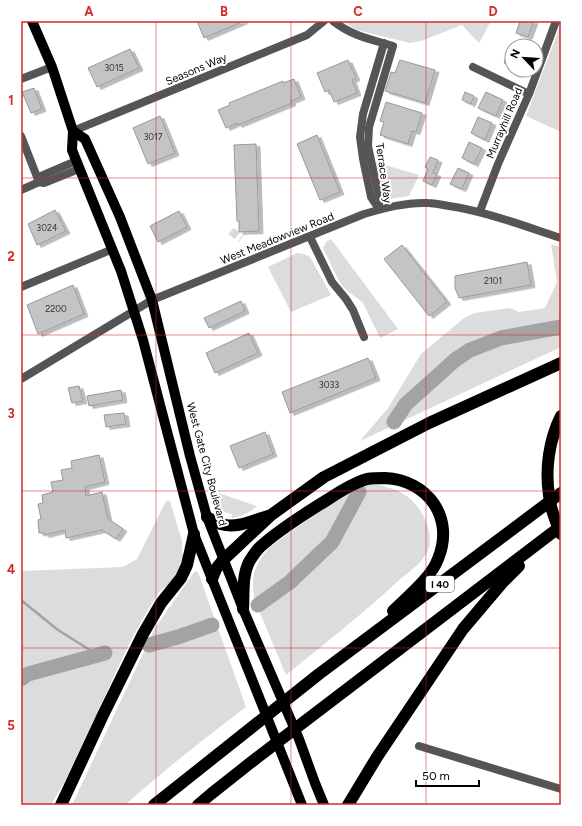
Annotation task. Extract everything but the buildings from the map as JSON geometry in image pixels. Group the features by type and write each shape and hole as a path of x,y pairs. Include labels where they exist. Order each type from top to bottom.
{"highway":[{"path":"212,579 216,569 223,560 271,515 330,473 429,424 561,363"},
{"path":"348,805 377,757 462,629 502,583 560,529 554,517 549,496 548,469 549,452 561,416"},
{"path":"243,609 244,576 249,562 259,548 301,516 338,493 368,479 399,479 425,492 434,503 440,514 443,529 442,543 438,560 429,574 419,585 376,628 323,671"},
{"name":"I 40","path":"154,805 323,671 561,493"},
{"path":"207,517 221,524 231,526 271,515"},
{"name":"I 40","path":"198,805 318,711 560,529"},
{"path":"61,805 143,634 161,603 181,578 187,565 194,534"},
{"path":"204,805 211,794"}],"main road":[{"name":"West Gate City Boulevard","path":"32,21 52,67 73,131 72,150 77,165 121,271 143,340 194,534 302,805"},
{"name":"West Gate City Boulevard","path":"73,131 85,139 120,217 152,300 190,456 207,517 243,609 299,739 312,777 324,805"}],"street":[{"name":"Seasons Way","path":"73,131 307,35 324,21"},
{"path":"333,21 348,32 384,43"},
{"name":"Murrayhill Road","path":"480,211 498,164 529,94 556,21"},
{"name":"Terrace Way","path":"384,43 392,46 369,127 368,146 379,197 379,209 371,197 360,136 363,114 384,43"},
{"path":"21,80 52,67"},
{"path":"473,67 529,94"},
{"path":"21,136 39,182"},
{"path":"21,190 39,182 42,176 77,165"},
{"name":"West Meadowview Road","path":"21,379 152,300 379,209 403,204 428,203 480,211 561,238"},
{"path":"310,237 332,282 353,310 364,337"},
{"path":"21,287 112,249"},
{"path":"419,746 561,789"}],"shaded area":[{"path":"342,21 491,21 479,43 462,25 421,41 410,43 357,30"},
{"path":"561,24 561,132 526,116 540,78 544,78 544,69"},
{"path":"375,162 419,175 409,196 389,199 384,196"},
{"path":"331,239 398,329 380,338 363,303 344,288 339,281 323,248 326,242"},
{"path":"551,244 561,247 561,347 360,441 388,408 421,354 464,318 475,313 510,308 519,312 545,308 557,282"},
{"path":"297,253 310,257 331,295 291,312 268,267"},
{"path":"371,483 400,492 414,502 427,524 430,541 429,549 416,566 286,675 255,601 253,578 257,566 270,547 294,529 344,496"},
{"path":"210,490 257,506 246,514 232,518 232,514 223,511 217,506"},
{"path":"166,501 170,501 182,541 182,553 184,556 175,579 159,592 130,642 67,777 51,805 21,805 21,571 123,567 137,559"},
{"path":"195,571 198,572 246,707 185,754 125,805 72,805 155,628"}],"waterway":[{"path":"394,422 406,404 455,360 470,350 501,338 561,327"},
{"path":"258,605 290,582 332,542 359,492"},
{"path":"21,600 58,630 98,655"},
{"path":"149,645 212,625"},
{"path":"21,679 28,674 105,653"}],"tunnel":[{"path":"231,231 241,239"}]}
